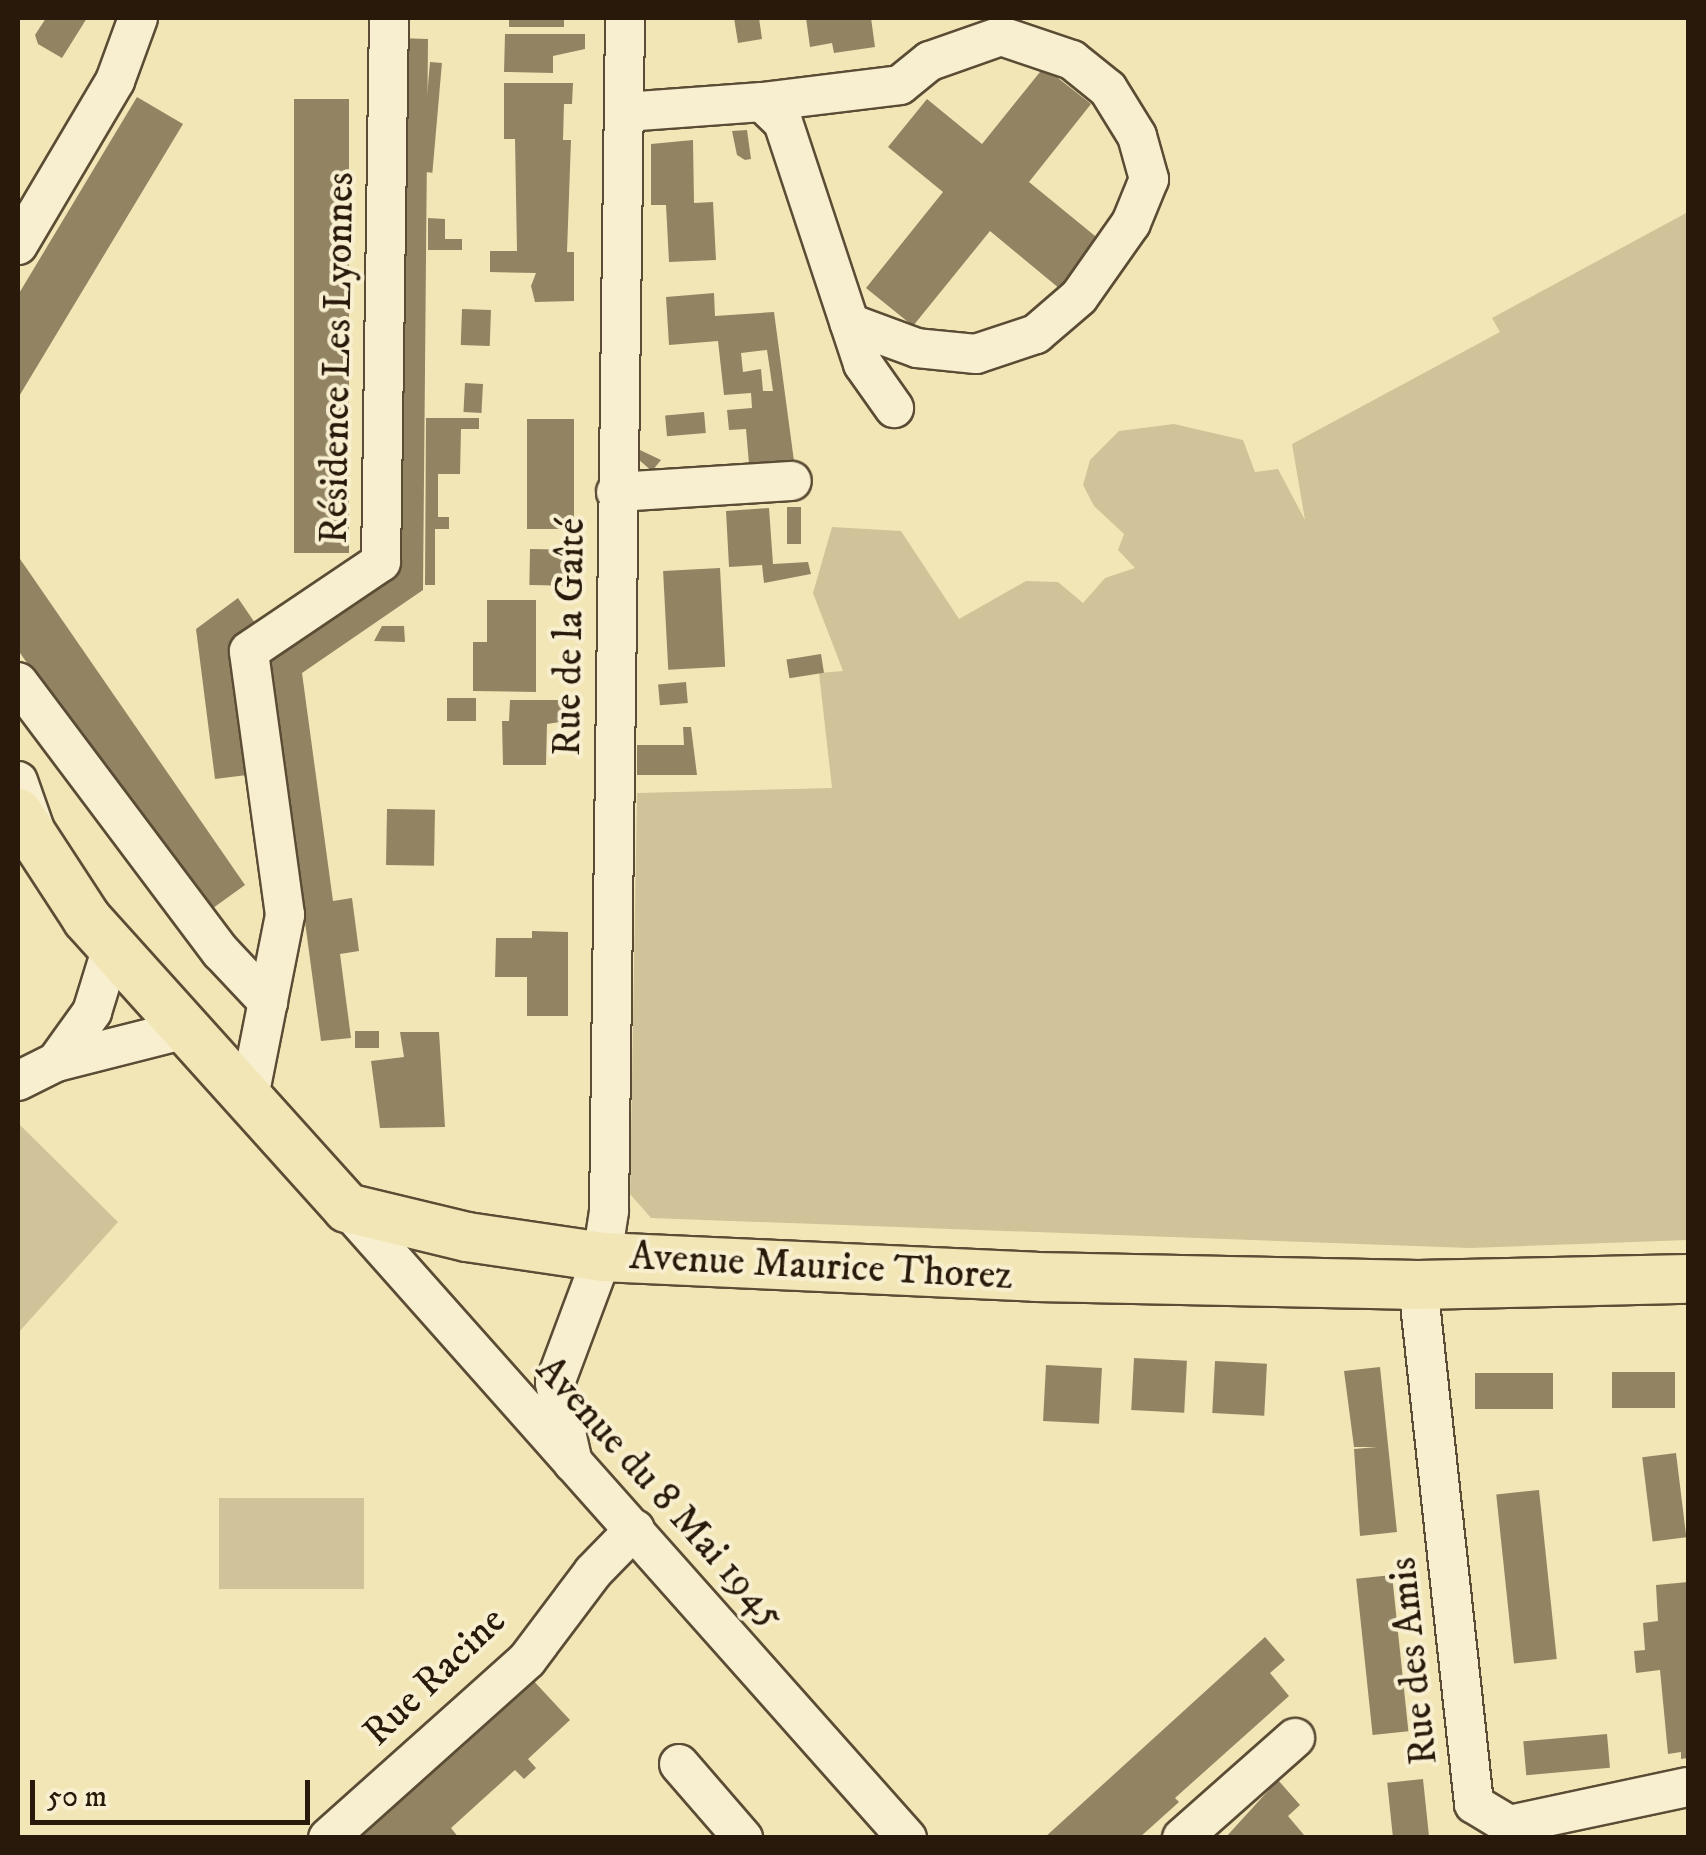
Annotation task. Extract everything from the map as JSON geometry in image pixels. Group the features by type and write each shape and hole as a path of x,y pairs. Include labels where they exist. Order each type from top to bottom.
{"main road":[{"path":"24,840 99,934 347,1208"},
{"name":"Avenue Maurice Thorez","path":"347,1208 467,1237 602,1257 1036,1278 1418,1285 1688,1278"}],"street":[{"path":"18,244 115,81 138,18"},
{"name":"Résidence Les Lyonnes","path":"268,1002 285,915 249,652 381,562 390,18"},
{"name":"Rue de la Gaîté","path":"573,1463 556,1384 602,1257 608,1212 625,18"},
{"path":"625,112 762,102 900,84 930,61 1001,36 1072,60 1108,89 1138,136 1150,179 1131,224 1079,297 1036,334 976,354 917,348 849,323"},
{"path":"762,102 783,122 862,364 894,408"},
{"path":"616,492 792,481"},
{"path":"18,682 208,937 268,1002 248,1102"},
{"path":"18,781 24,840"},
{"path":"56,1062 92,1012 99,934"},
{"path":"18,1081 56,1062 186,1029"},
{"name":"Avenue du 8 Mai 1945","path":"347,1208 907,1838"},
{"name":"Rue des Amis","path":"1418,1285 1474,1804 1509,1824 1688,1787"},
{"name":"Rue Racine","path":"328,1838 527,1660 592,1572 635,1529"},
{"path":"1182,1838 1296,1738"},
{"path":"679,1764 744,1838"}],"shaded area":[{"path":"1688,212 1688,1240 1470,1248 651,1218 630,1194 637,793 832,788 819,673 843,671 813,593 832,527 901,531 959,619 1026,581 1058,582 1083,603 1105,578 1135,568 1118,550 1124,534 1094,506 1083,485 1090,460 1119,431 1174,424 1243,440 1255,472 1278,469 1305,520 1292,444 1500,332 1492,318"},
{"path":"18,1123 118,1222 18,1333"},
{"path":"219,1498 364,1498 364,1589 219,1589"}],"building":[{"path":"46,18 87,18 62,58 38,44 35,35"},
{"path":"509,18 564,18 564,27 509,27"},
{"path":"734,18 759,18 762,39 738,43"},
{"path":"806,18 871,18 875,47 834,53 832,43 810,47"},
{"path":"505,34 585,34 585,49 553,56 553,73 504,72"},
{"path":"398,38 428,39 423,590 302,673 333,901 352,898 359,951 340,954 351,1038 321,1041 270,661 393,575"},
{"path":"430,62 442,63 432,173 420,172"},
{"path":"1044,67 1091,104 1029,182 1100,240 1060,289 990,231 913,326 866,288 943,192 888,147 927,99 982,144"},
{"path":"504,83 573,83 572,104 564,104 563,140 571,140 567,252 574,252 574,301 535,302 531,286 536,273 490,272 490,251 517,251 515,139 504,139"},
{"path":"137,97 183,124 18,398 18,295"},
{"path":"294,99 349,99 349,553 294,553"},
{"path":"747,130 751,159 745,160 737,155 732,131"},
{"path":"693,140 694,203 713,202 716,260 669,262 666,205 651,205 651,144"},
{"path":"428,218 445,219 445,239 462,239 462,250 428,250"},
{"path":"714,293 715,316 774,312 794,461 749,464 746,429 729,430 727,410 752,408 751,393 724,395 718,341 669,345 666,297","holes":["767,350 773,391 763,391 761,369 743,372 741,353"]},
{"path":"462,309 491,310 490,346 461,345"},
{"path":"465,383 483,384 481,413 463,412"},
{"path":"704,412 706,433 667,436 665,415"},
{"path":"426,418 479,418 479,429 461,429 460,474 438,474 438,517 449,517 449,529 435,529 435,585 425,585"},
{"path":"527,419 574,419 574,529 527,529"},
{"path":"640,450 661,460 652,471 639,460"},
{"path":"787,507 801,507 801,544 787,544"},
{"path":"769,508 773,564 808,562 811,574 764,583 762,565 729,567 726,511"},
{"path":"530,549 583,550 582,586 529,585"},
{"path":"18,556 245,885 202,916 18,650"},
{"path":"720,568 725,667 668,670 663,571"},
{"path":"238,598 255,623 229,643 247,775 215,779 196,629"},
{"path":"487,600 536,600 536,692 473,691 473,642 487,642"},
{"path":"382,626 404,626 405,642 374,641"},
{"path":"821,654 824,673 789,678 786,659"},
{"path":"686,682 688,703 660,705 658,684"},
{"path":"447,698 476,698 476,721 447,721"},
{"path":"510,700 580,700 580,719 547,724 546,765 503,765 502,721 509,721"},
{"path":"683,727 691,727 697,775 637,775 637,745 684,745"},
{"path":"387,809 435,810 434,866 386,865"},
{"path":"532,931 568,932 568,1016 527,1016 527,977 495,977 496,938 532,938"},
{"path":"355,1031 379,1031 379,1048 355,1048"},
{"path":"400,1032 439,1032 445,1127 380,1128 371,1061 404,1057"},
{"path":"1134,1358 1187,1361 1184,1413 1131,1410"},
{"path":"1215,1361 1267,1364 1264,1416 1212,1413"},
{"path":"1046,1365 1102,1368 1099,1424 1043,1421"},
{"path":"1380,1367 1397,1532 1360,1536 1354,1449 1377,1447 1354,1447 1344,1371"},
{"path":"1612,1372 1675,1372 1675,1408 1612,1408"},
{"path":"1475,1373 1553,1373 1553,1409 1475,1409"},
{"path":"1676,1453 1686,1537 1653,1542 1642,1457"},
{"path":"1539,1490 1557,1659 1514,1664 1496,1494"},
{"path":"1392,1575 1408,1731 1373,1735 1356,1579"},
{"path":"1688,1582 1688,1758 1681,1759 1681,1752 1668,1754 1660,1670 1636,1673 1634,1651 1645,1650 1643,1623 1658,1621 1656,1585"},
{"path":"1265,1637 1285,1660 1270,1673 1289,1696 1175,1798 1179,1802 1139,1838 1044,1838"},
{"path":"530,1677 570,1720 528,1759 536,1768 524,1779 515,1770 451,1828 459,1838 354,1838"},
{"path":"1607,1734 1610,1768 1526,1775 1523,1741"},
{"path":"1423,1779 1429,1838 1393,1838 1387,1783"},
{"path":"1278,1780 1300,1805 1288,1816 1304,1835 1225,1838"}]}
